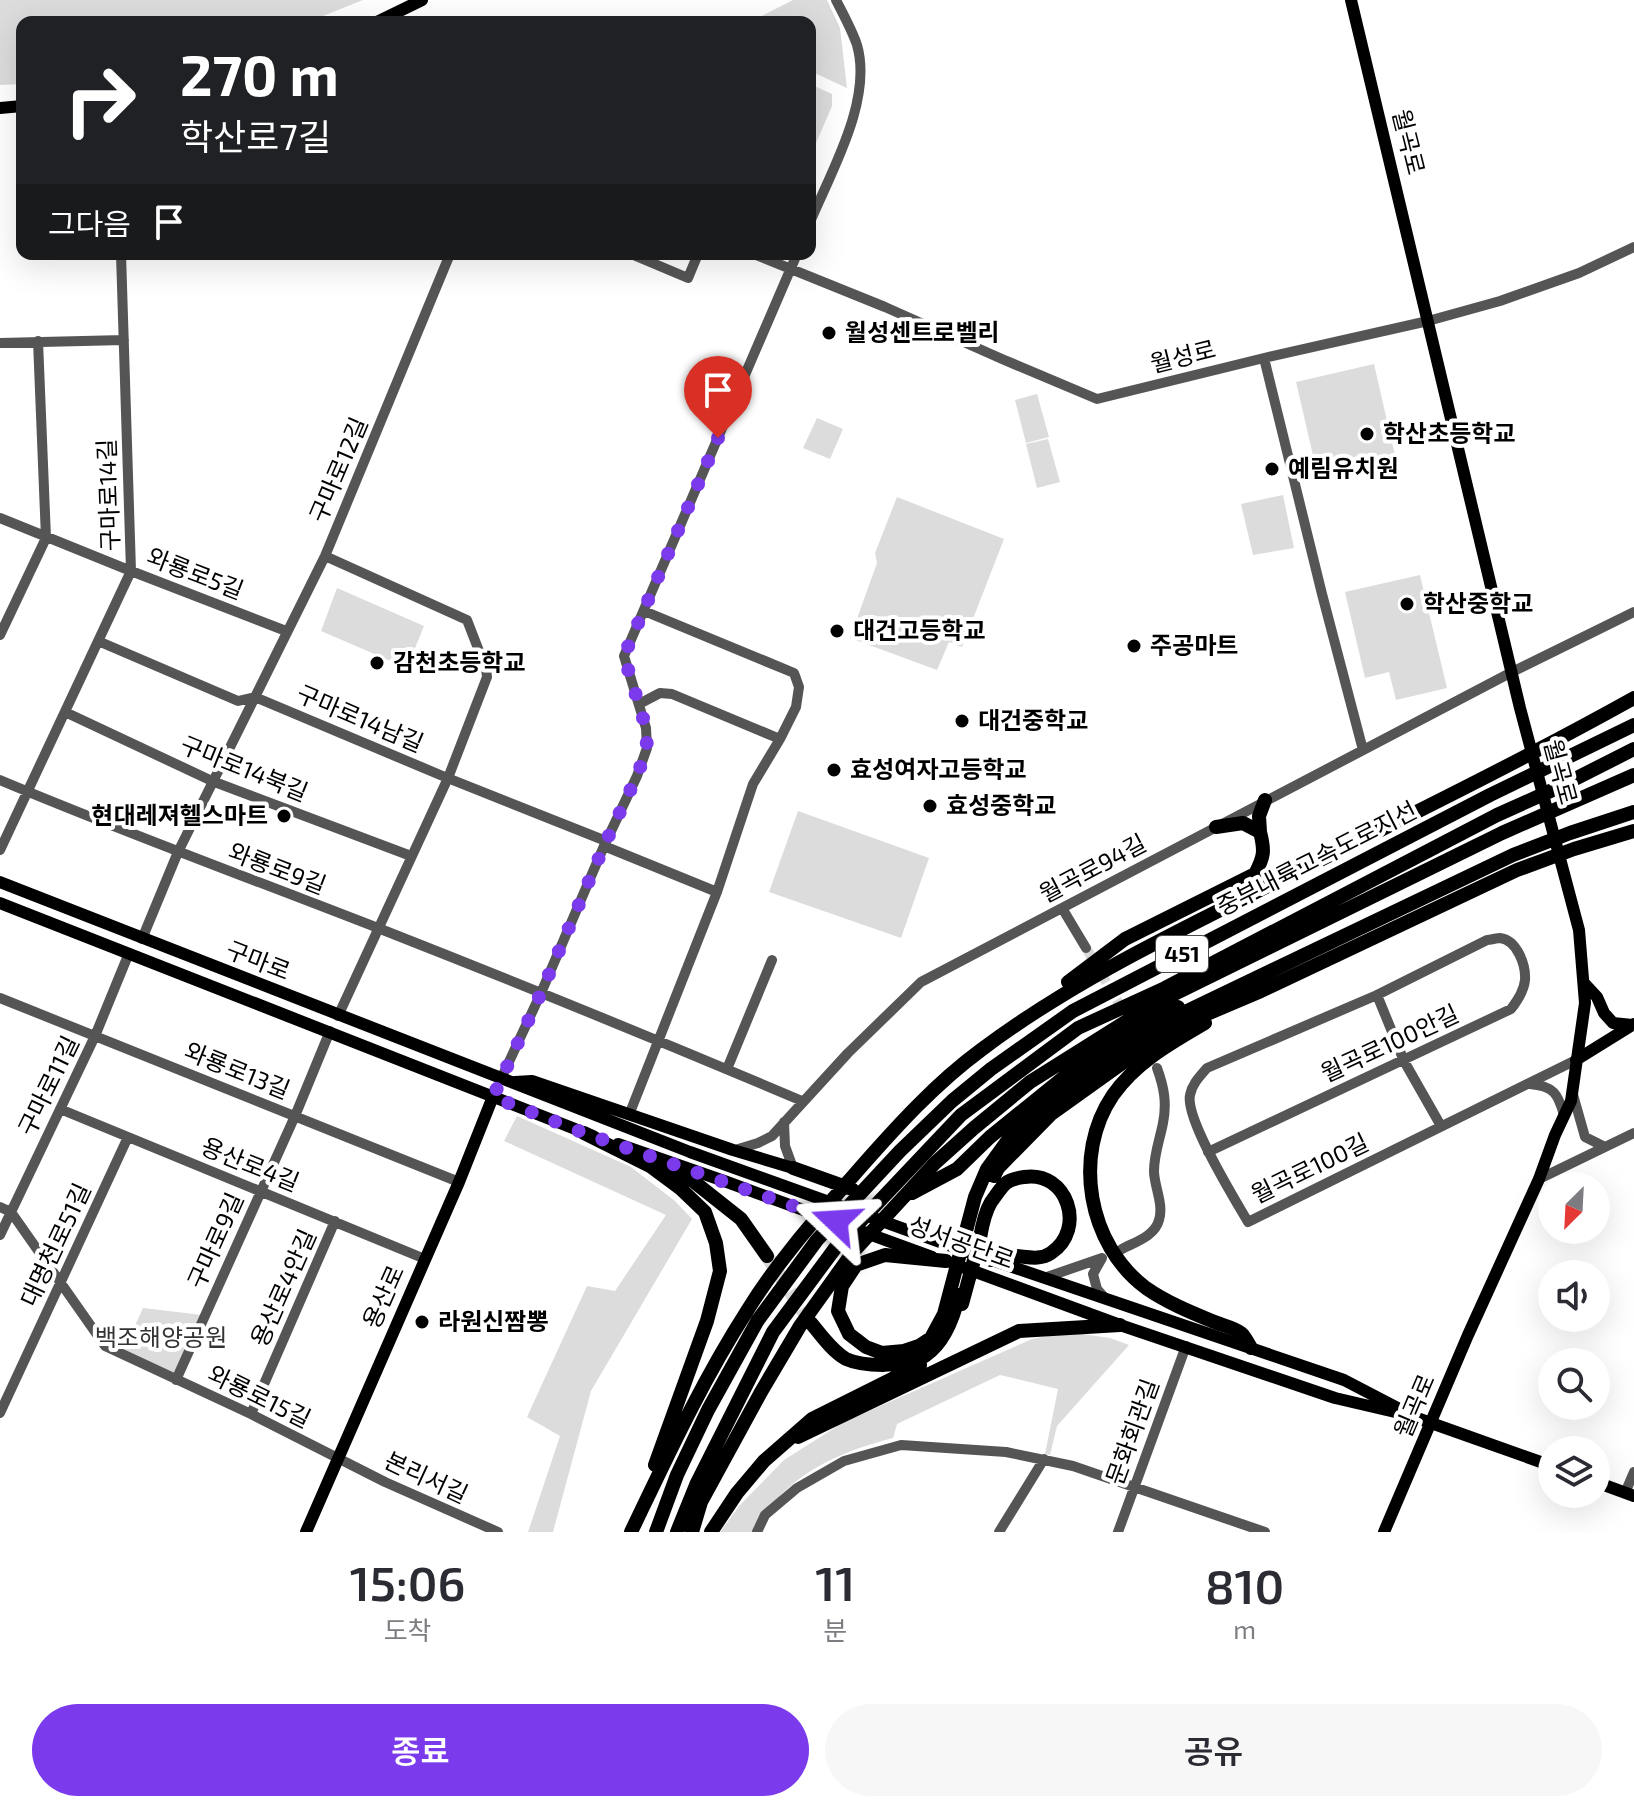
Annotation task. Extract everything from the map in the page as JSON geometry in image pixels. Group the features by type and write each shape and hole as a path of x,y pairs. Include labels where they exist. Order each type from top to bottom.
{"highway":[{"path":"980,1051 1069,989 1546,747 1634,698"},
{"name":"중부내륙고속도로지선","path":"656,1532 677,1475 708,1410 810,1236 952,1101 991,1069 1073,1011 1490,795 1634,725"},
{"name":"중부내륙고속도로지선","path":"677,1532 696,1485 773,1332 836,1247 961,1115 1078,1028 1165,988 1497,815 1634,749"},
{"path":"692,1532 701,1502 761,1392 800,1326 853,1252 935,1163 1030,1082 1154,1004 1502,833 1634,775"},
{"path":"631,1532 685,1420 747,1310 883,1143 942,1082 1125,939 1255,874 1263,859 1259,816 1265,800"},
{"path":"975,1229 975,1197 987,1169 1013,1133 1095,1068 1162,1023 1513,855 1634,812"},
{"path":"1216,827 1243,823 1260,832"},
{"path":"811,1323 828,1344 847,1359 871,1365 899,1364 926,1355 955,1315 982,1202 998,1168 1051,1114 1167,1031 1261,991 1517,870 1634,831"},
{"path":"793,1168 854,1190 897,1195 912,1193 957,1169 990,1137 1089,1057 1159,1014 1275,970"},
{"path":"1251,1348 1241,1333 1184,1309 1146,1288 1120,1264 1095,1212 1090,1166 1094,1138 1102,1115 1113,1095 1138,1067 1161,1049 1261,991"},
{"path":"584,1133 650,1166 693,1181 741,1219 767,1256"},
{"path":"631,1532 707,1321 720,1271 716,1243 705,1212 650,1166"},
{"path":"975,1229 1006,1183 1018,1178 1042,1177 1054,1185 1067,1201 1070,1212 1066,1235 1052,1252 1042,1257 1010,1256 991,1260"},
{"path":"946,1261 885,1255 856,1265 842,1286 838,1311 849,1334 866,1347 882,1353 919,1346 931,1338 960,1288"},
{"path":"711,1532 737,1493 764,1461 812,1419 930,1360 946,1342 959,1317 960,1288"},
{"path":"784,1444 1019,1331 1120,1325"}],"main road":[{"path":"389,16 422,0"},
{"name":"월곡로","path":"1351,0 1512,672 1579,930 1585,1003 1571,1101 1542,1172"},
{"name":"구마로","path":"0,882 505,1081"},
{"name":"구마로","path":"0,903 493,1097"},
{"path":"1584,983 1613,1023 1633,1025"},
{"path":"1576,1060 1633,1025"},
{"path":"505,1081 532,1081 793,1168"},
{"name":"성서공단로","path":"505,1081 784,1187 1344,1380 1417,1418"},
{"name":"용산로","path":"306,1532 493,1097 505,1081"},
{"name":"성서공단로","path":"493,1097 584,1133 1120,1325 1335,1398 1417,1418 1538,1461"},
{"name":"월곡로","path":"1384,1532 1538,1181"},
{"path":"1610,1487 1630,1494"}],"street":[{"path":"816,207 857,107 861,78 857,46 836,0"},
{"name":"월성로","path":"768,260 1097,399 1428,321 1500,301 1579,273 1634,247"},
{"name":"구마로14길","path":"0,850 131,571 121,260"},
{"name":"구마로12길","path":"142,939 178,852 325,556 448,260"},
{"path":"645,260 688,278 696,260"},
{"path":"505,1081 647,748 646,728 624,656 794,260"},
{"path":"0,343 124,340"},
{"path":"0,635 46,538 38,341"},
{"path":"1264,358 1363,750"},
{"name":"와룡로5길","path":"0,518 286,631"},
{"path":"325,556 467,620 487,677 448,778 338,1016"},
{"path":"629,1115 717,892 753,784 796,707 799,687 794,673 644,611"},
{"name":"월곡로94길","path":"733,1150 772,1136 848,1053 921,982 1265,800 1634,612"},
{"name":"구마로14남길","path":"98,641 238,701 255,697 717,892"},
{"path":"639,704 660,693 672,694 780,739"},
{"name":"구마로14북길","path":"65,712 212,781 411,856"},
{"name":"와룡로9길","path":"0,780 541,993 802,1101"},
{"path":"1062,908 1086,948"},
{"name":"월곡로100길","path":"1500,938 1487,940 1377,995 1207,1068 1190,1093 1189,1107 1208,1152 1248,1222 1576,1060"},
{"name":"월곡로100안길","path":"1208,1152 1511,1009 1523,989 1524,967 1511,942 1500,938"},
{"name":"구마로11길","path":"0,1235 95,1036 129,953"},
{"path":"727,1069 772,960"},
{"path":"1377,995 1404,1061 1441,1126"},
{"name":"와룡로13길","path":"0,998 459,1182"},
{"name":"구마로9길","path":"176,1380 330,1031"},
{"path":"1122,1249 1150,1234 1159,1221 1154,1156 1164,1121 1166,1100 1157,1068"},
{"path":"1528,1084 1544,1085 1559,1097 1564,1115"},
{"path":"1572,1091 1585,1137 1605,1147"},
{"name":"용산로4길","path":"60,1109 425,1259"},
{"path":"784,1122 785,1146 793,1168"},
{"path":"1553,1172 1634,1133"},
{"name":"대명천로51길","path":"0,1413 5,1392 61,1283 128,1137"},
{"path":"0,1207 11,1212"},
{"name":"와룡로15길","path":"11,1212 105,1346 338,1458"},
{"name":"용산로4안길","path":"251,1414 335,1221"},
{"path":"1044,1278 1102,1258 1093,1274 1094,1282 1110,1301"},
{"name":"문화회관길","path":"1118,1532 1186,1346"},
{"path":"757,1532 765,1515 797,1488 844,1461 901,1445 1006,1452 1044,1459 1134,1486 1265,1532"},
{"name":"본리서길","path":"338,1458 498,1532"},
{"path":"999,1532 1044,1459"},
{"path":"1630,1494 1634,1472"}],"green space":[{"path":"0,0 363,0 323,16 16,16 16,84 0,85"},
{"path":"793,0 827,0 840,28 847,88 816,74 816,16 762,16"},
{"path":"816,87 832,94 832,106 816,143"},
{"path":"1374,364 1396,460 1318,477 1296,382"},
{"path":"1037,394 1049,437 1026,443 1015,400"},
{"path":"817,418 843,429 830,459 803,448"},
{"path":"1048,439 1060,482 1037,488 1026,444"},
{"path":"1283,495 1294,548 1253,555 1241,504"},
{"path":"897,497 1004,539 962,647 949,642 937,670 850,638 877,563 875,553"},
{"path":"1420,575 1447,688 1396,700 1389,672 1365,678 1345,592"},
{"path":"337,588 424,626 407,668 321,631"},
{"path":"798,811 929,858 901,938 769,892"},
{"path":"517,1116 631,1167 675,1201 692,1219 591,1391 553,1532 528,1532 560,1436 527,1417 587,1286 615,1291 666,1215 504,1141"},
{"name":"백조해양공원","path":"143,1308 202,1315 175,1376 123,1352"},
{"path":"1068,1332 1110,1338 1129,1345 1057,1426 1050,1455 1045,1454 1058,1389 1000,1375 897,1424 893,1438 850,1452 812,1470 780,1496 752,1532 720,1532 740,1505 784,1460 844,1422 1032,1339"}],"tunnel":[{"path":"1086,948 1124,1012"},
{"path":"767,1256 811,1323"}],"place":[{"name":"월성센트로벨리","path":"829,333"},
{"name":"학산초등학교","path":"1367,434"},
{"name":"예림유치원","path":"1272,469"},
{"name":"학산중학교","path":"1407,604"},
{"name":"대건고등학교","path":"837,631"},
{"name":"주공마트","path":"1134,646"},
{"name":"감천초등학교","path":"377,663"},
{"name":"대건중학교","path":"962,721"},
{"name":"효성여자고등학교","path":"834,770"},
{"name":"효성중학교","path":"930,806"},
{"name":"현대레져헬스마트","path":"284,816"},
{"name":"라원신짬뽕","path":"422,1322"}],"route":[{"path":"718,438 624,656 646,728 647,748 493,1097 584,1133 836,1221"}]}
